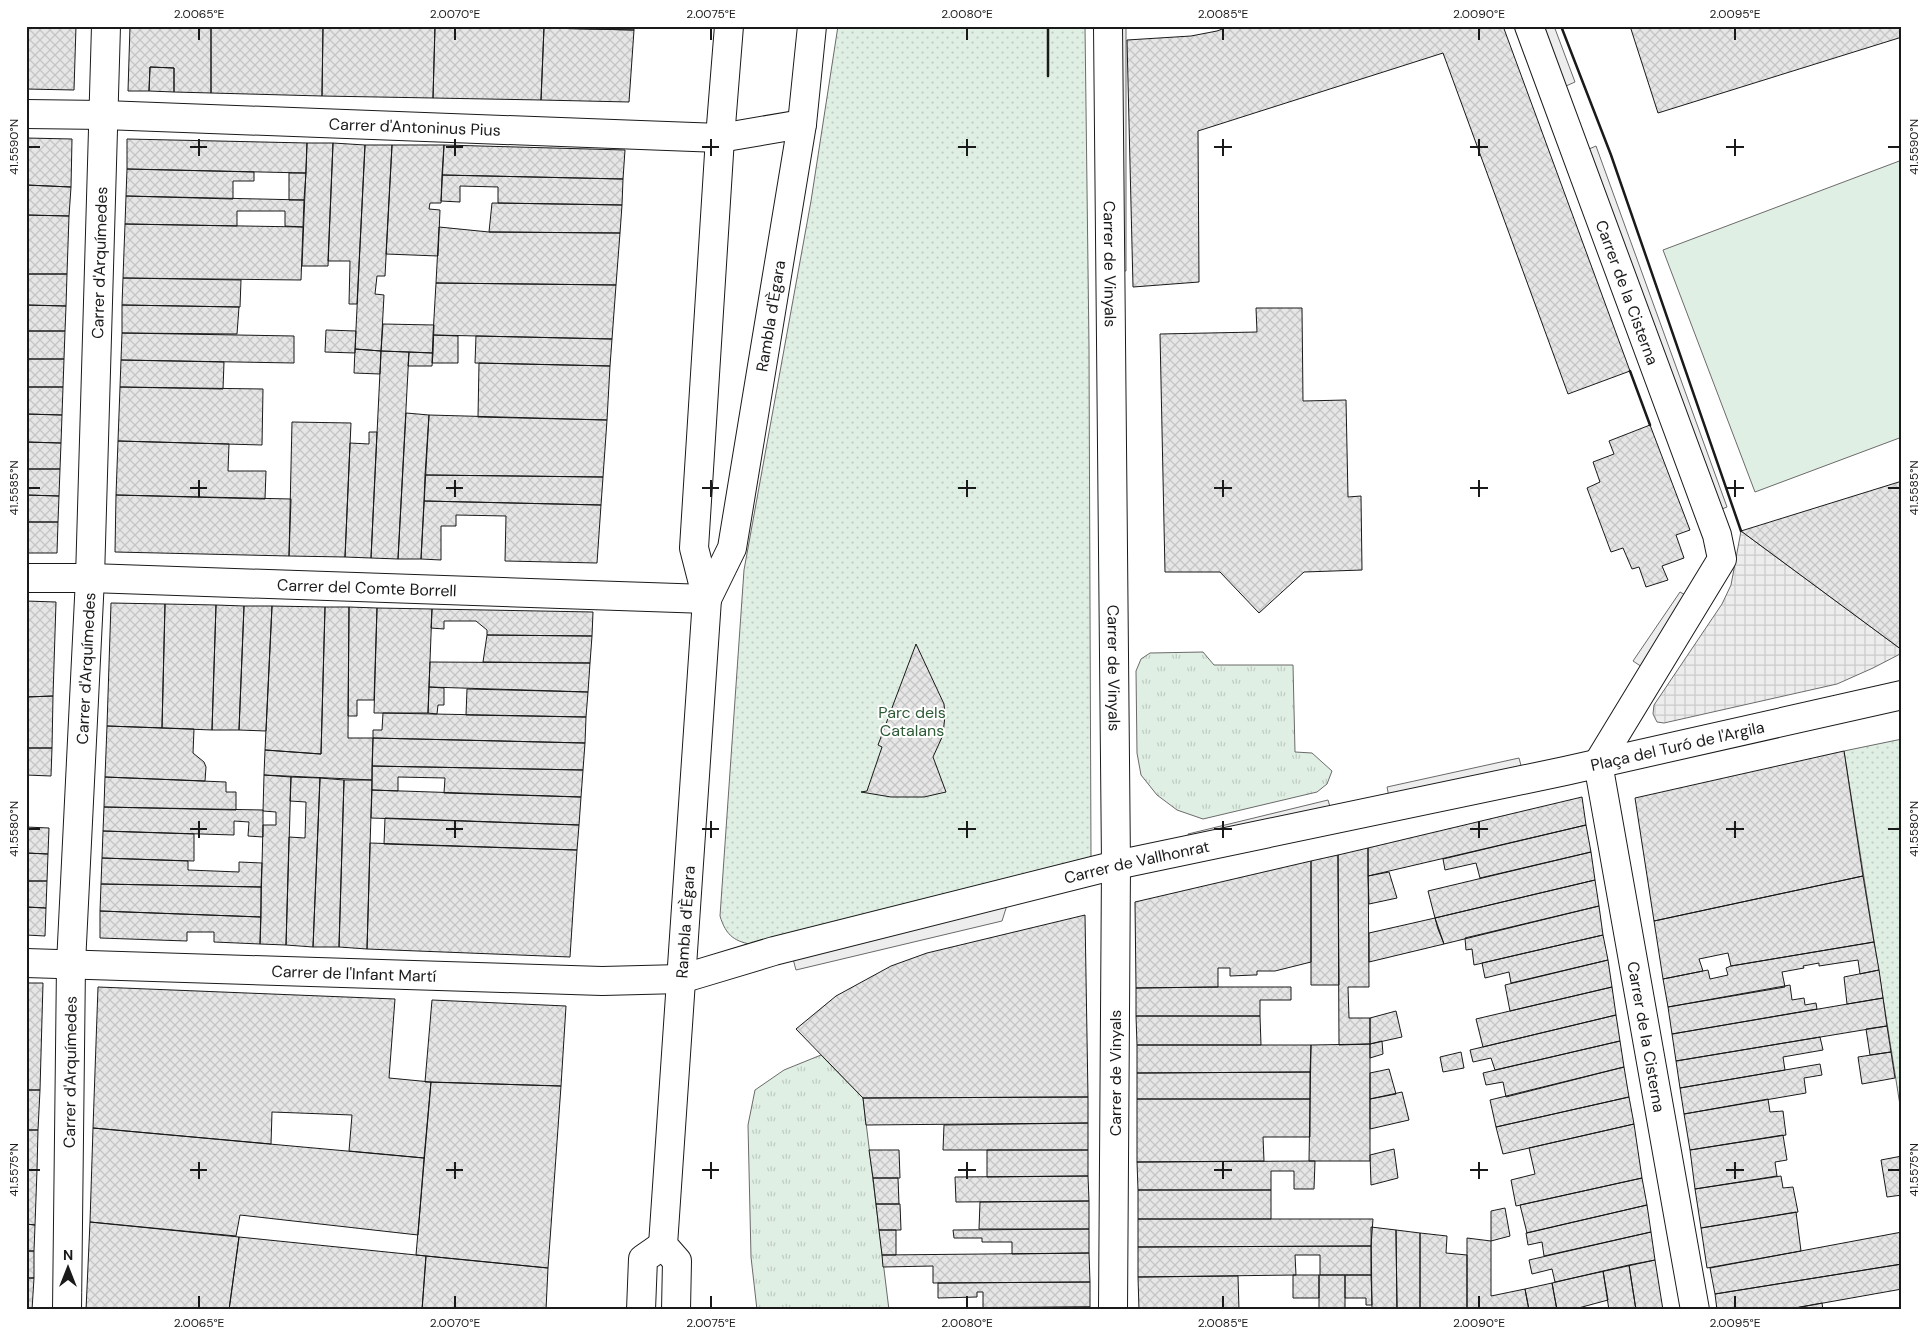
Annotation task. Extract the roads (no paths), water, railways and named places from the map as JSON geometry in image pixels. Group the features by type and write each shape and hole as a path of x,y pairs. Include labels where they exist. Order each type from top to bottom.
{"street":[{"name":"Carrer d'Arquímedes","path":"67,1310 70,964 90,578 106,26"},
{"name":"Rambla d'Ègara","path":"663,1245 707,600 694,548 729,26"},
{"name":"Rambla d'Ègara","path":"707,600 732,548 802,124 812,26"},
{"name":"Carrer de Vinyals","path":"1108,26 1116,865 1113,1310"},
{"name":"Carrer de la Cisterna","path":"1529,26 1717,535 1722,559"},
{"name":"Carrer d'Antoninus Pius","path":"26,114 104,115 720,138 802,124"},
{"name":"Plaça del Turó de l'Argila","path":"1598,763 1722,559"},
{"name":"Carrer del Comte Borrell","path":"26,578 90,578 707,600"},
{"name":"Plaça del Turó de l'Argila","path":"1598,763 1902,695"},
{"name":"Carrer de Vallhonrat","path":"680,979 774,951 1116,865 1598,763"},
{"name":"Carrer de la Cisterna","path":"1598,763 1695,1310"},
{"name":"Carrer de l'Infant Martí","path":"26,963 602,981 680,979"},
{"path":"641,1310 643,1259 663,1245 678,1261 677,1304"}],"park label":[{"name":"Parc dels Catalans","path":"912,721"}]}
